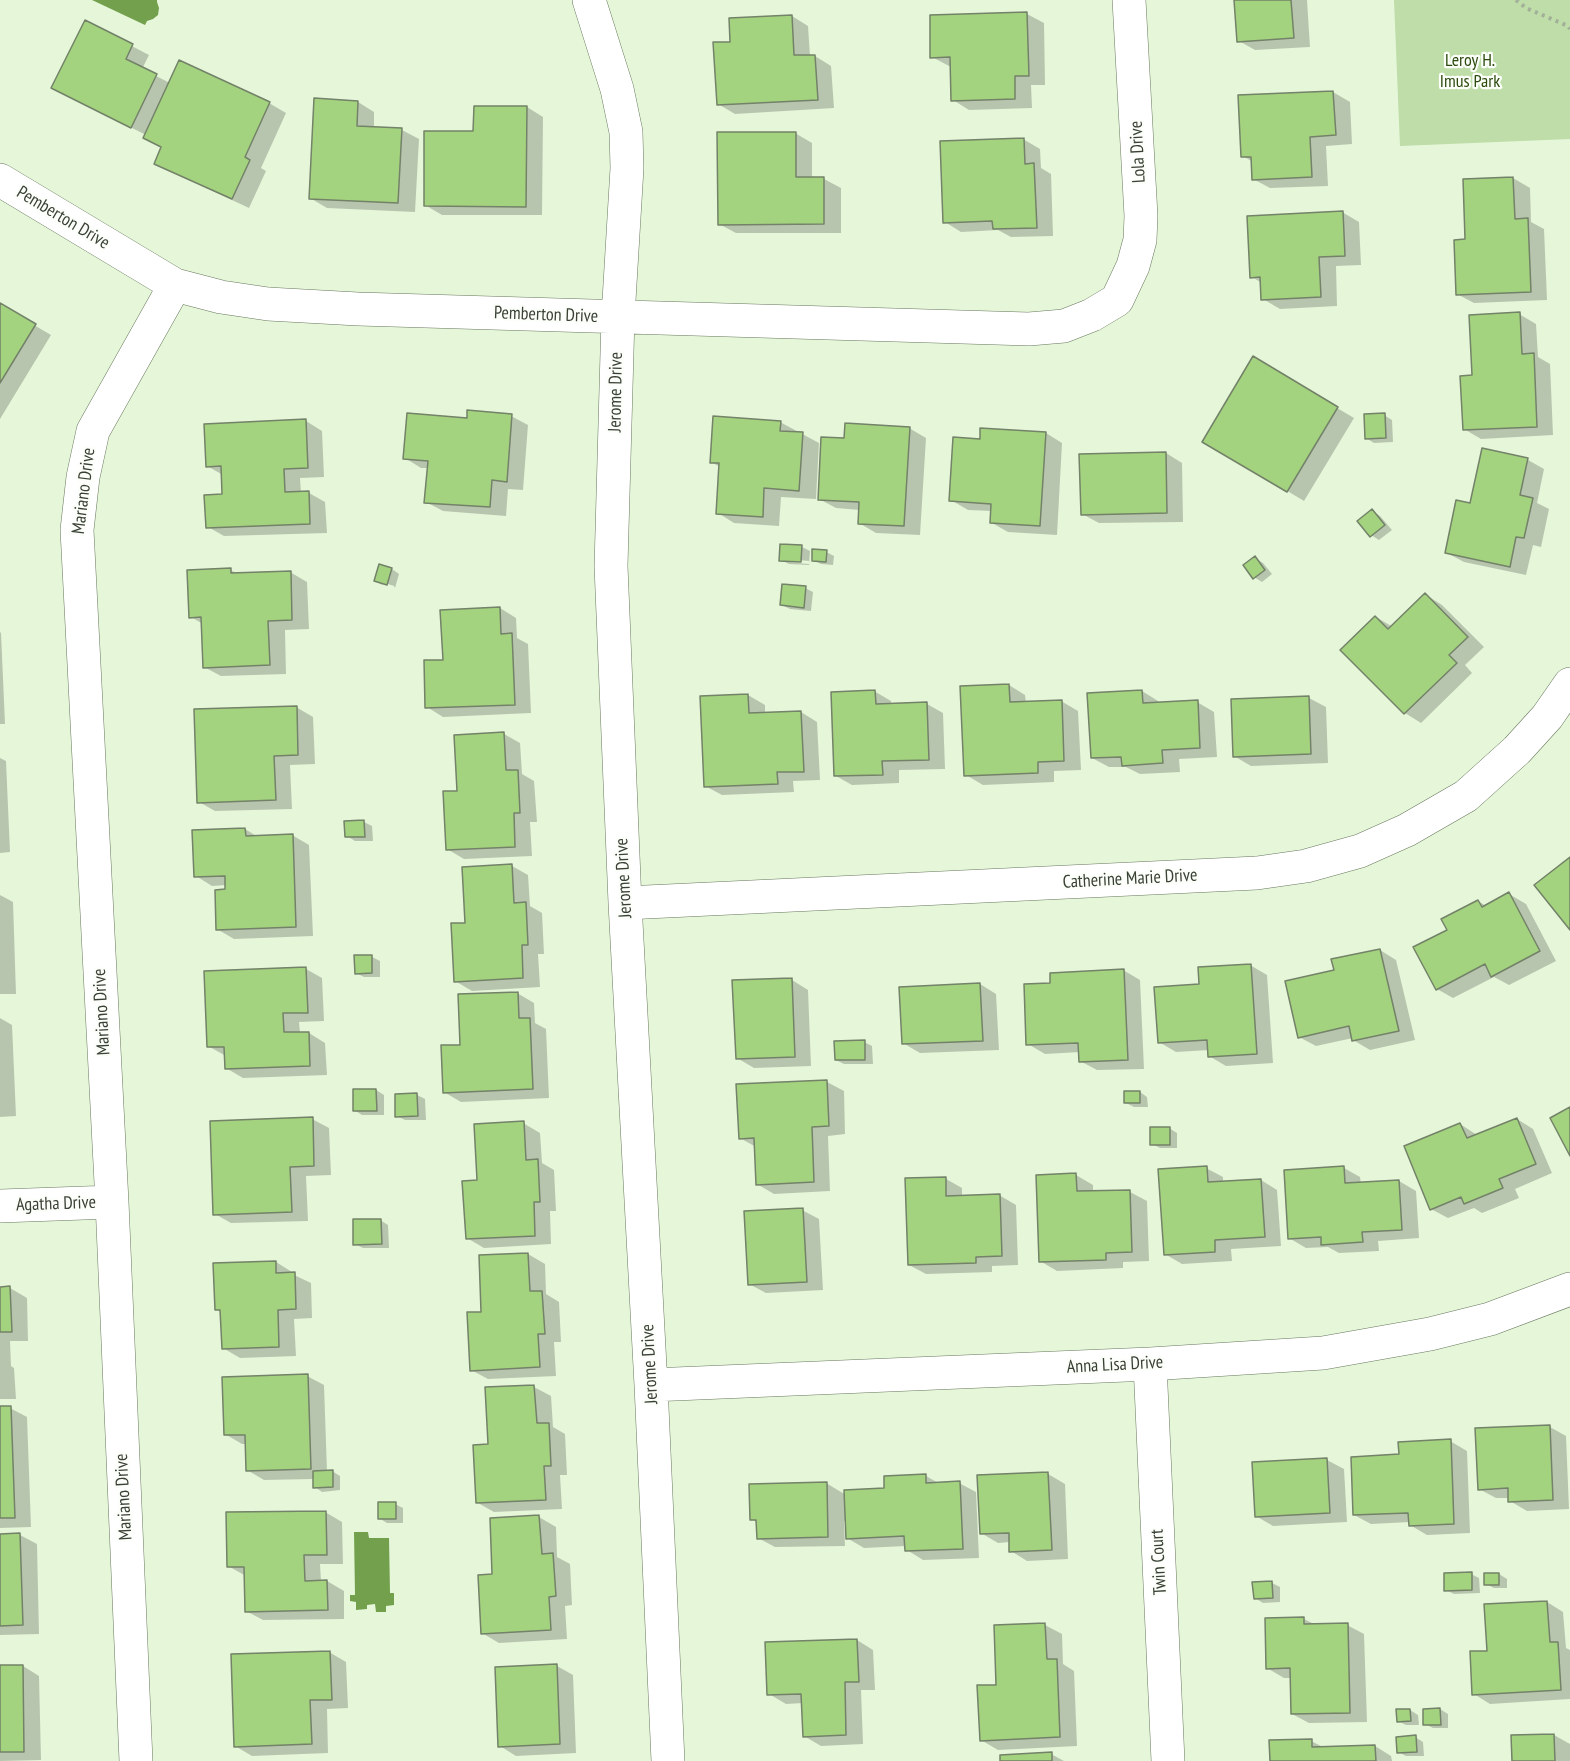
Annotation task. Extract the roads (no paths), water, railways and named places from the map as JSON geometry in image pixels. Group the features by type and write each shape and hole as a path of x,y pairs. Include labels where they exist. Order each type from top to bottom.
{"street":[{"name":"Jerome Drive","path":"589,0 617,89 626,132 627,168 618,317 611,566 625,903 651,1385 668,1761"},
{"name":"Lola Drive","path":"1117,300 1133,266 1140,240 1141,216 1129,0"},
{"name":"Pemberton Drive","path":"0,180 175,285 221,297 268,304 1029,329 1064,326 1092,315 1117,300"},
{"name":"Mariano Drive","path":"136,1761 112,1202 77,530 83,477 93,431 175,285"},
{"name":"Catherine Marie Drive","path":"625,903 1257,873 1306,866 1360,851 1407,830 1466,796 1517,750 1547,717 1570,684"},
{"name":"Agatha Drive","path":"0,1206 112,1202"},
{"name":"Anna Lisa Drive","path":"651,1385 1150,1364 1323,1353 1430,1334 1490,1319 1570,1289"},
{"name":"Twin Court","path":"1150,1364 1168,1761"}],"park label":[{"name":"Leroy H. Imus Park","path":"1470,71"}]}
